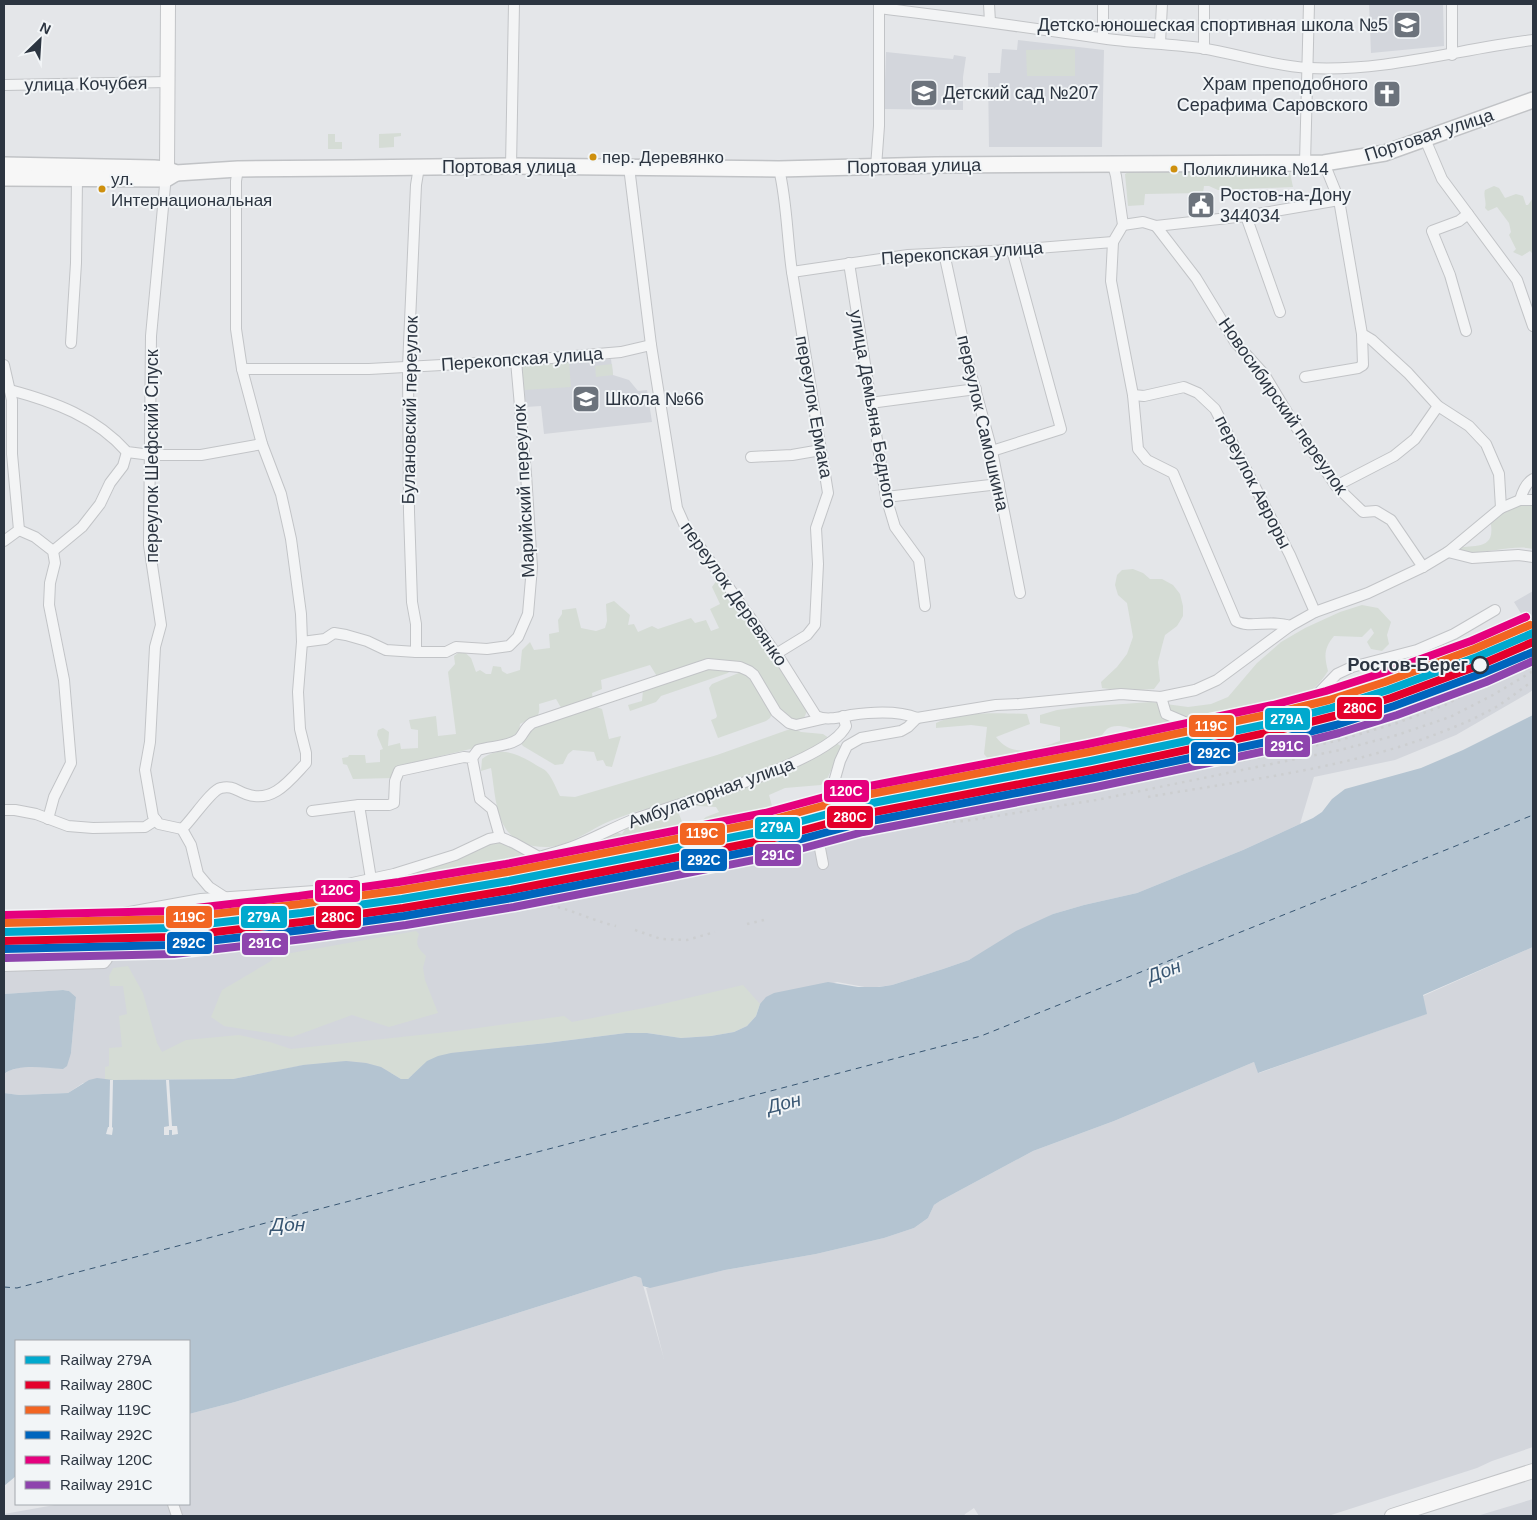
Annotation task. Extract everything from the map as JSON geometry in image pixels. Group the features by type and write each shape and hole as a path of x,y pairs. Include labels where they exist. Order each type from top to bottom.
{"main road":[{"name":"Портовая улица","path":"4,178 77,178 238,170 511,166 779,169 934,165 1324,163 1385,153 1533,100"},
{"name":"Портовая улица","path":"4,165 169,174"}],"street":[{"path":"168,4 169,174"},
{"path":"511,166 514,4"},
{"path":"989,4 990,22"},
{"path":"1103,4 1103,38"},
{"path":"1160,43 1162,4"},
{"path":"1204,4 1204,49"},
{"path":"1305,163 1308,4"},
{"path":"1452,4 1452,55"},
{"path":"876,167 879,126 879,6 1103,38 1204,49 1307,68 1347,68 1452,55 1494,45 1533,40"},
{"name":"улица Кочубея","path":"4,85 168,82"},
{"path":"1426,139 1442,179 1517,280 1533,326"},
{"path":"1305,377 1358,368 1363,365 1362,334 1339,200 1324,163"},
{"path":"1113,165 1123,225 1113,242 1111,282 1133,395 1138,449 1147,460 1173,473 1236,621 1242,625 1280,622 1290,626"},
{"name":"переулок Деревянко","path":"629,167 651,345 677,508 685,526 819,718"},
{"name":"Булановский переулок","path":"416,652 409,512 408,367 416,185 419,168"},
{"name":"переулок Ермака","path":"776,654 807,635 815,625 818,564 816,528 828,493 787,240 783,185 779,169"},
{"path":"182,829 212,793 220,788 233,787 247,795 264,797 282,788 306,762 306,753 300,729 298,692 302,642 292,539 281,494 262,444 242,369 236,329 236,181 238,170"},
{"name":"переулок Шефский Спуск","path":"156,820 153,816 145,770 150,742 155,647 161,625 149,544 151,336 169,174"},
{"path":"71,343 76,263 77,178"},
{"path":"1123,225 1143,222 1156,226 1246,216 1339,200"},
{"path":"1466,331 1450,275 1432,231 1459,221 1468,214"},
{"path":"1246,216 1280,312"},
{"name":"Новосибирский переулок","path":"1156,226 1196,278 1235,342 1264,374 1296,427 1336,486 1363,512 1376,511 1391,520 1423,567"},
{"name":"Перекопская улица","path":"792,272 908,255 1012,250 1113,242"},
{"path":"992,451 1061,429 1012,250"},
{"name":"переулок Самошкина","path":"944,253 967,359 992,451 1020,593"},
{"name":"улица Демьяна Бедного","path":"849,263 886,497 895,527 919,560 925,606"},
{"path":"1362,334 1372,340 1408,373 1438,406 1469,426 1486,444 1499,474 1501,508"},
{"name":"Перекопская улица","path":"242,369 369,369 516,361 621,352 651,345"},
{"name":"Марийский переулок","path":"416,652 446,652 456,647 487,649 509,646 518,637 528,614 532,567 527,482 516,361"},
{"path":"4,365 12,400 12,454 19,530"},
{"name":"переулок Авроры","path":"1133,395 1144,396 1184,387 1198,393 1215,409 1290,555 1315,612"},
{"path":"870,403 976,389"},
{"path":"10,390 33,396 85,418 113,436 127,452 151,455 201,455 262,444"},
{"path":"1336,486 1394,456 1416,439 1438,406"},
{"path":"751,457 792,456 821,450"},
{"path":"52,551 82,527 100,504 110,483 123,466 127,452"},
{"path":"1520,500 1523,492 1533,479"},
{"path":"886,497 999,484"},
{"path":"4,918 113,915 133,913 201,899 315,891 394,874 456,855 489,839 500,837 492,809 480,799 472,758 478,750 515,742 520,738 524,728 532,723 708,664 740,667 749,671 754,675 776,712 789,723 796,725 819,718 895,713 907,714 917,718 996,704 1018,704 1121,694 1161,698 1195,690 1216,680 1290,626 1315,612 1368,593 1423,567 1448,552 1501,508 1520,500 1533,500"},
{"path":"4,541 19,530"},
{"path":"19,530 35,537 52,551 55,563 50,583 50,605 64,680 71,763 54,798 48,819"},
{"path":"1448,552 1472,558 1518,555 1533,557"},
{"path":"1161,698 1166,714 1194,726 1230,717 1308,704 1337,674 1352,667 1417,650 1454,634 1495,610"},
{"path":"302,642 325,640 334,633 367,641 386,650 416,652"},
{"name":"Амбулаторная улица","path":"500,837 539,857 572,846 633,820 755,778 802,759 842,734 846,726 843,716"},
{"path":"823,864 818,838 840,761 847,746 861,738 900,731 908,727 917,718"},
{"path":"312,811 359,805 389,805 394,803 395,781 399,770 464,757 472,758"},
{"path":"359,805 371,879"},
{"path":"4,810 36,814 68,826 93,828 145,827 156,820 158,824 182,829 191,845 198,874 209,887 226,898"},
{"path":"4,966 104,964 109,959 111,950 113,915"},
{"path":"1392,1516 1533,1471"}],"shaded area":[{"name":"Детско-юношеская спортивная школа №5","path":"1369,4 1443,4 1444,46 1371,53"},
{"path":"1018,40 1104,50 1102,147 989,147 988,73 1000,73 1002,49 1017,50"},
{"path":"1075,49 1075,76 1027,76 1026,50"},
{"name":"Детский сад №207","path":"886,52 953,59 954,55 966,57 963,77 963,110 884,109"},
{"path":"401,133 401,136 394,137 394,147 379,148 379,134"},
{"path":"328,134 335,134 335,142 342,142 342,149 328,149"},
{"path":"1130,171 1258,171 1276,174 1290,173 1293,187 1218,190 1204,186 1203,193 1145,194 1144,205 1128,206 1125,174"},
{"path":"1494,186 1499,188 1505,198 1516,194 1523,196 1526,205 1533,198 1533,254 1530,251 1522,256 1513,252 1516,249 1509,235 1511,232 1509,223 1497,207 1488,211 1485,208 1485,190"},
{"name":"Школа №66","path":"611,359 613,375 629,380 638,391 647,390 652,422 544,434 541,406 526,407 522,365"},
{"path":"569,362 571,387 524,390 522,365"},
{"path":"612,364 613,375 596,377 595,366"},
{"path":"1533,503 1533,549 1514,548 1463,552 1456,549 1485,543 1489,540 1491,534 1489,522 1510,509"},
{"path":"1133,569 1143,573 1150,579 1162,579 1173,585 1180,594 1183,616 1177,626 1165,635 1158,662 1160,681 1154,689 1123,691 1102,688 1101,682 1117,667 1127,654 1133,637 1127,603 1118,595 1115,585 1117,575 1122,570"},
{"path":"721,579 808,709 804,718 791,720 781,711 763,687 729,663 658,678 650,665 601,680 602,689 592,693 593,701 563,711 556,699 539,704 537,716 520,724 519,733 513,739 398,766 393,772 393,778 353,779 347,765 343,764 342,758 349,755 365,755 366,763 380,762 380,750 383,749 377,735 378,730 383,728 389,732 388,746 400,743 401,749 418,748 418,730 411,729 409,720 436,716 438,736 456,734 448,672 455,664 454,656 462,650 471,658 476,672 480,670 486,674 491,674 493,666 501,667 502,671 507,674 520,670 522,650 530,642 534,650 550,648 549,634 559,632 558,620 562,610 576,608 581,628 596,631 605,628 607,621 606,604 614,601 630,615 628,625 634,624 638,632 652,626 658,629 691,618 695,623 706,620 711,631 719,628 710,609 720,604 712,587 717,580"},
{"path":"1533,591 1533,690 1527,694 1456,735 1395,760 1314,777 1300,824 1243,850 1137,893 1053,914 969,960 943,969 892,985 870,988 837,982 760,1004 428,1061 414,1075 303,1065 263,1073 83,1083 68,1093 19,1095 4,1093 4,1074 11,1070 71,1053 76,997 69,991 63,990 4,994 4,966 104,963 111,950 4,946 4,919 134,919 371,894 563,862 826,812 951,782 1335,701 1400,683 1531,630 1514,602"},
{"path":"1362,605 1378,608 1391,622 1387,635 1389,644 1382,651 1371,649 1367,642 1374,633 1371,628 1362,637 1334,636 1328,644 1326,652 1328,671 1312,690 1287,702 1254,707 1245,721 1157,740 1132,728 1112,727 1103,734 1097,752 1045,763 1016,766 1004,765 989,760 984,754 987,727 971,725 936,728 936,723 957,716 1005,713 1027,714 1030,724 996,737 1010,748 1026,750 1060,741 1060,727 1040,723 1040,715 1057,710 1151,702 1188,707 1211,704 1228,697 1257,663 1281,642 1305,628 1340,612"},
{"path":"708,667 730,671 661,696 656,702 630,711 628,705 642,701 643,690"},
{"path":"741,672 749,675 772,714 766,721 718,738 711,720 717,716 709,688 712,684"},
{"path":"594,706 602,709 609,739 621,736 612,767 606,766 603,760 597,761 594,752 573,750 568,754 563,764 555,765 523,746 520,742 527,730"},
{"path":"793,728 801,732 823,734 842,747 828,777 821,785 785,788 769,795 774,813 759,819 748,820 745,817 730,819 733,830 563,862 371,894 134,919 116,919 183,904 192,908 202,907 220,898 345,885 500,837 539,857 610,830 622,834 628,825 677,809 683,824 700,822 706,817 719,812 716,807 675,806 647,809 603,824 567,843 549,847 533,846 520,842 504,826 496,804 491,768 481,771 482,759 495,752 516,755 546,771 560,796 575,797 717,755"},
{"path":"416,931 419,934 418,946 426,956 423,968 425,980 438,1013 389,1027 352,1015 292,1037 224,1026 211,1017 222,990 271,961 274,956"},
{"path":"1533,947 1533,1447 1477,1468 1328,1516 979,1516 974,1508 964,1516 4,1516 4,1514 54,1505 190,1505 190,1414 235,1402 635,1276 641,1278 664,1359 646,1288 725,1270 816,1254 884,1238 914,1228 928,1218 934,1205 940,1201 1033,1151 1114,1121 1254,1062 1259,1073 1426,1014 1423,996"},
{"path":"128,966 143,993 157,1043 162,1052 186,1040 239,1035 291,1049 456,1031 564,1016 572,1022 654,1006 743,985 760,1004 756,1016 747,1026 734,1032 681,1038 647,1033 626,1033 451,1053 428,1061 408,1079 401,1079 381,1067 346,1061 303,1065 233,1079 110,1080 105,1079 105,1067 109,1066 109,1048 122,1047 119,1016 127,1014 123,986 110,986 109,976 113,968"},
{"path":"1533,1499 1533,1516 1477,1516"}],"water":[{"name":"Дон","path":"1533,715 1533,947 1423,995 1427,1014 1258,1073 1254,1062 1114,1121 1033,1151 940,1201 934,1205 928,1218 914,1228 884,1238 816,1254 725,1270 650,1288 643,1286 641,1278 635,1276 235,1402 190,1414 190,1340 15,1340 15,1477 4,1486 4,1093 19,1095 68,1093 89,1080 97,1078 113,1080 233,1079 303,1065 346,1061 381,1067 401,1079 408,1079 427,1061 451,1053 626,1033 647,1033 681,1038 734,1032 747,1026 756,1016 760,1004 766,997 774,993 828,982 858,987 892,985 969,960 1016,931 1053,914 1137,893 1243,850 1313,818 1322,812 1332,799 1345,789 1421,768 1463,750"},
{"path":"69,991 76,997 71,1053 67,1066 63,1069 24,1067 4,1074 4,994"}],"pier":[{"path":"110,1080 113,1080 112,1135 106,1134 109,1127"},
{"path":"166,1080 169,1080 172,1126 177,1126 178,1134 172,1135 172,1130 169,1130 169,1135 164,1135 164,1127 169,1126"}],"ferry route":[{"path":"4,1287 17,1288 981,1036 1533,815"}],"railway":[{"path":"570,876 719,846 980,808 1283,753 1340,740 1397,723 1445,705 1533,658"},
{"path":"923,823 965,821 1096,800 1340,750 1397,735 1450,717 1493,695 1533,671"},
{"path":"1148,797 1287,774 1389,750 1432,736 1478,716 1501,704 1533,681"},
{"path":"425,921 818,838"},
{"path":"528,903 563,908 616,926"},
{"path":"747,924 764,920"},
{"path":"635,930 661,939 687,940 715,932"}],"rail line":[{"name":"120С","path":"4,915 170,911 299,896 506,864 765,813 854,789 1088,744 1273,705 1382,673 1471,641 1526,617"},
{"name":"119С","path":"4,923 170,919 401,890 507,872 767,821 855,797 1089,752 1329,700 1385,682 1474,649 1530,625"},
{"name":"279А","path":"4,932 171,928 402,899 509,881 769,830 857,806 1091,761 1277,722 1331,708 1388,690 1477,657 1533,633"},
{"name":"280С","path":"4,941 172,937 403,908 511,890 771,839 859,815 1093,770 1279,730 1334,716 1391,698 1480,665 1533,642"},
{"name":"292С","path":"4,949 173,945 404,916 512,898 772,847 861,823 1094,778 1281,739 1336,725 1394,706 1533,652"},
{"name":"291С","path":"5,958 174,954 406,925 514,907 774,856 863,832 1096,787 1284,747 1339,733 1397,715 1486,682 1533,661"}],"place":[{"name":"Детско-юношеская спортивная школа №5","path":"1407,25"},
{"name":"Детский сад №207","path":"924,93"},
{"name":"Храм преподобного Серафима Саровского","path":"1387,94"},
{"name":"пер. Деревянко","path":"593,157"},
{"name":"Поликлиника №14","path":"1174,169"},
{"name":"ул. Интернациональная","path":"102,189"},
{"name":"Ростов-на-Дону 344034","path":"1201,205"},
{"name":"Школа №66","path":"586,399"},
{"name":"Ростов-Берег","path":"1480,665"}]}
